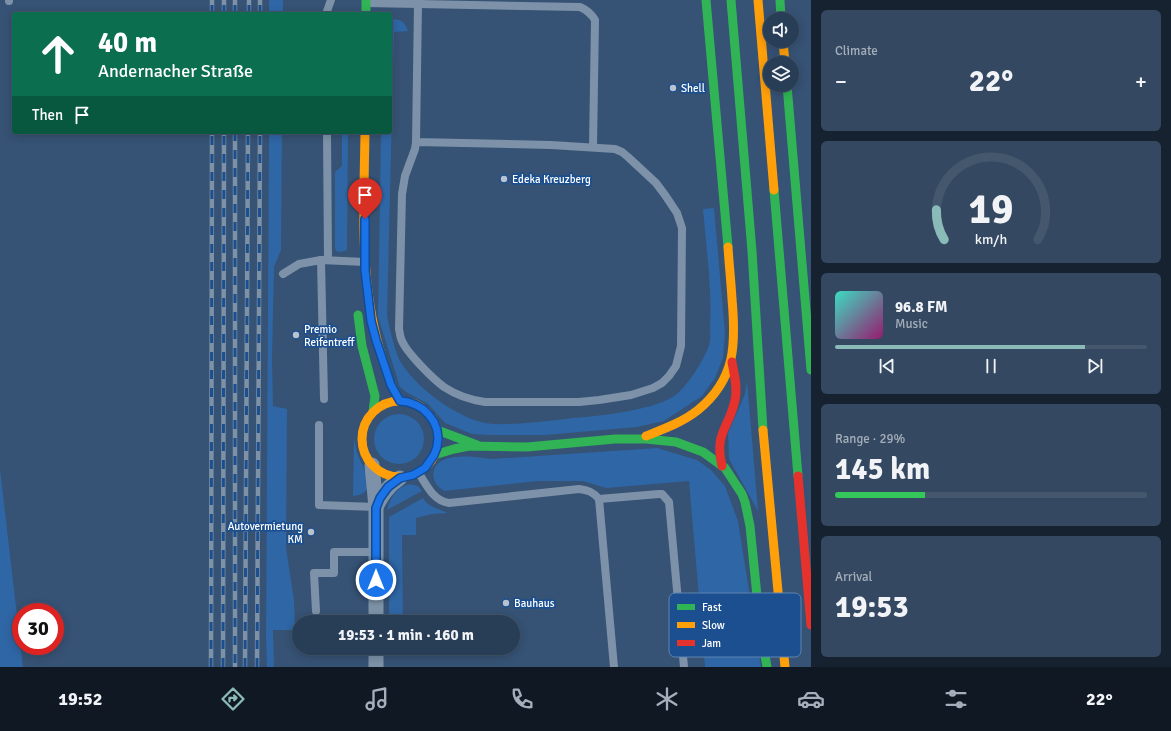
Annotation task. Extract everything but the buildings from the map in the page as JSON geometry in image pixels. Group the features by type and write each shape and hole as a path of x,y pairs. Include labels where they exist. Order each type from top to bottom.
{"main road":[{"path":"641,437 677,424 709,401 718,389 732,362 734,353 735,330 706,0"},
{"path":"731,0 752,251 764,452 778,593"},
{"path":"758,0 811,625"},
{"path":"780,0 781,12"},
{"path":"366,1 366,12"},
{"path":"788,92 811,370"},
{"path":"365,134 365,266 371,321 391,385 400,401"},
{"path":"359,296 365,266"},
{"path":"358,307 362,346 375,396 373,412"},
{"path":"722,466 718,453 719,441 736,391 732,362"},
{"path":"400,401 408,402 423,409 434,422 438,438 434,455 425,468 413,475 400,478 388,475 372,465 364,453 361,438 364,424 373,412 385,404 400,401"},
{"path":"437,430 480,446"},
{"path":"434,455 462,447 527,447 641,437 669,440 687,444 703,452 722,466 737,484 748,512 756,593"},
{"path":"765,657 767,667"},
{"path":"784,657 785,667"}],"street":[{"path":"372,465 376,508 376,615"},
{"path":"376,508 384,492 400,478"},
{"path":"376,655 376,667"}],"lane":[{"path":"327,12 331,0"},
{"path":"564,7 571,0"},
{"path":"366,1 580,7 592,14 595,20 594,147"},
{"path":"416,142 594,147 615,149 628,157 656,183 665,195 680,221 682,228 681,346 676,366 669,376 662,383 653,388 630,395 579,402 485,402 472,400 444,387 412,357 402,341 399,329 402,194 405,176 416,149 416,142 418,2"},
{"path":"324,399 327,134"},
{"path":"283,274 298,264 325,260 365,266"},
{"path":"803,283 811,270"},
{"path":"319,426 319,505 376,508"},
{"path":"418,472 438,499 449,503 579,489 588,490 595,493 599,499 614,667"},
{"path":"599,499 662,494 669,502 677,593"},
{"path":"316,611 314,573 334,572 334,552 376,552"},
{"path":"683,657 684,667"}],"shaded area":[{"path":"269,0 283,0 283,12 269,12"},
{"path":"392,19 403,22 408,31 394,32 392,113"},
{"path":"269,134 282,134 281,250 274,267 272,359 273,406 287,409 286,548 294,600 294,615 292,615 292,630 273,630 274,667 267,667"},
{"path":"342,134 348,134 347,250 341,252 336,251 335,248 335,173 342,166"},
{"path":"381,134 391,134 387,316 396,352 414,380 426,391 453,410 481,422 494,424 514,424 612,414 658,404 678,393 700,364 710,343 710,295 703,209 714,208 725,333 723,358 715,378 702,396 664,421 637,427 545,435 472,434 445,423 428,404 400,387 378,317"},
{"path":"747,380 758,511 729,459 728,433 745,394"},
{"path":"399,414 408,416 419,425 424,439 422,448 413,459 399,464 390,462 379,453 374,439 376,430 385,419"},
{"path":"354,437 358,455 368,480 368,486 366,491 361,495 353,496"},
{"path":"657,448 697,460 711,470 725,486 738,521 749,593 699,593 689,481 606,488 583,481 538,481 444,491 437,485 433,477 434,470 443,460 460,457 492,459"},
{"path":"0,469 16,603 12,603 12,655 22,655 23,667 0,667"},
{"path":"410,484 418,486 422,491 387,510 390,501 397,490"},
{"path":"423,498 431,506 448,513 432,514 416,518 416,535 402,535 403,615 389,615 389,517"},
{"path":"704,657 759,657 761,667 705,667"}],"railway":[{"path":"212,0 212,12"},
{"path":"224,0 224,12"},
{"path":"235,0 235,12"},
{"path":"249,0 249,12"},
{"path":"260,0 260,12"},
{"path":"211,667 212,134"},
{"path":"223,667 224,134"},
{"path":"235,134 235,667"},
{"path":"245,667 248,134"},
{"path":"257,667 260,134"}],"traffic: fast":[{"path":"366,0 366,12"},
{"path":"706,0 728,247"},
{"path":"731,0 752,251 763,430"},
{"path":"780,0 781,12"},
{"path":"788,92 811,370"},
{"path":"774,190 798,476"},
{"path":"358,315 362,346 375,396 373,412"},
{"path":"380,351 390,382 400,401"},
{"path":"437,430 477,445"},
{"path":"434,455 469,446 527,447 615,439 646,439 676,442 703,452 725,468 742,494 750,526 757,593"},
{"path":"765,657 767,667"}],"traffic: slow":[{"path":"758,0 774,190"},
{"path":"784,48 784,56"},
{"path":"365,134 364,242 369,297 373,324 380,351"},
{"path":"646,436 680,422 698,410 711,398 727,373 731,360 734,331 728,247"},
{"path":"400,401 415,404 427,412 435,424 438,439 435,454 427,466 415,474 400,477 385,474 373,466 365,454 362,439 365,424 373,412 385,404 400,401"},
{"path":"763,430 778,593"},
{"path":"784,657 785,667"}],"traffic: jam":[{"path":"722,466 720,455 721,438 736,395 732,362"},
{"path":"798,476 811,625"}],"place":[{"name":"Shell","path":"673,88"},
{"name":"Edeka Kreuzberg","path":"504,179"},
{"name":"Premio Reifentreff","path":"296,335"},
{"name":"Autovermietung KM","path":"311,532"},
{"name":"Bauhaus","path":"506,603"}],"route":[{"path":"365,219 365,270 371,321 381,359 391,385 400,401 408,402 423,409 434,422 438,438 434,455 425,468 413,475 400,478 384,492 380,498 376,508 376,580"}]}
